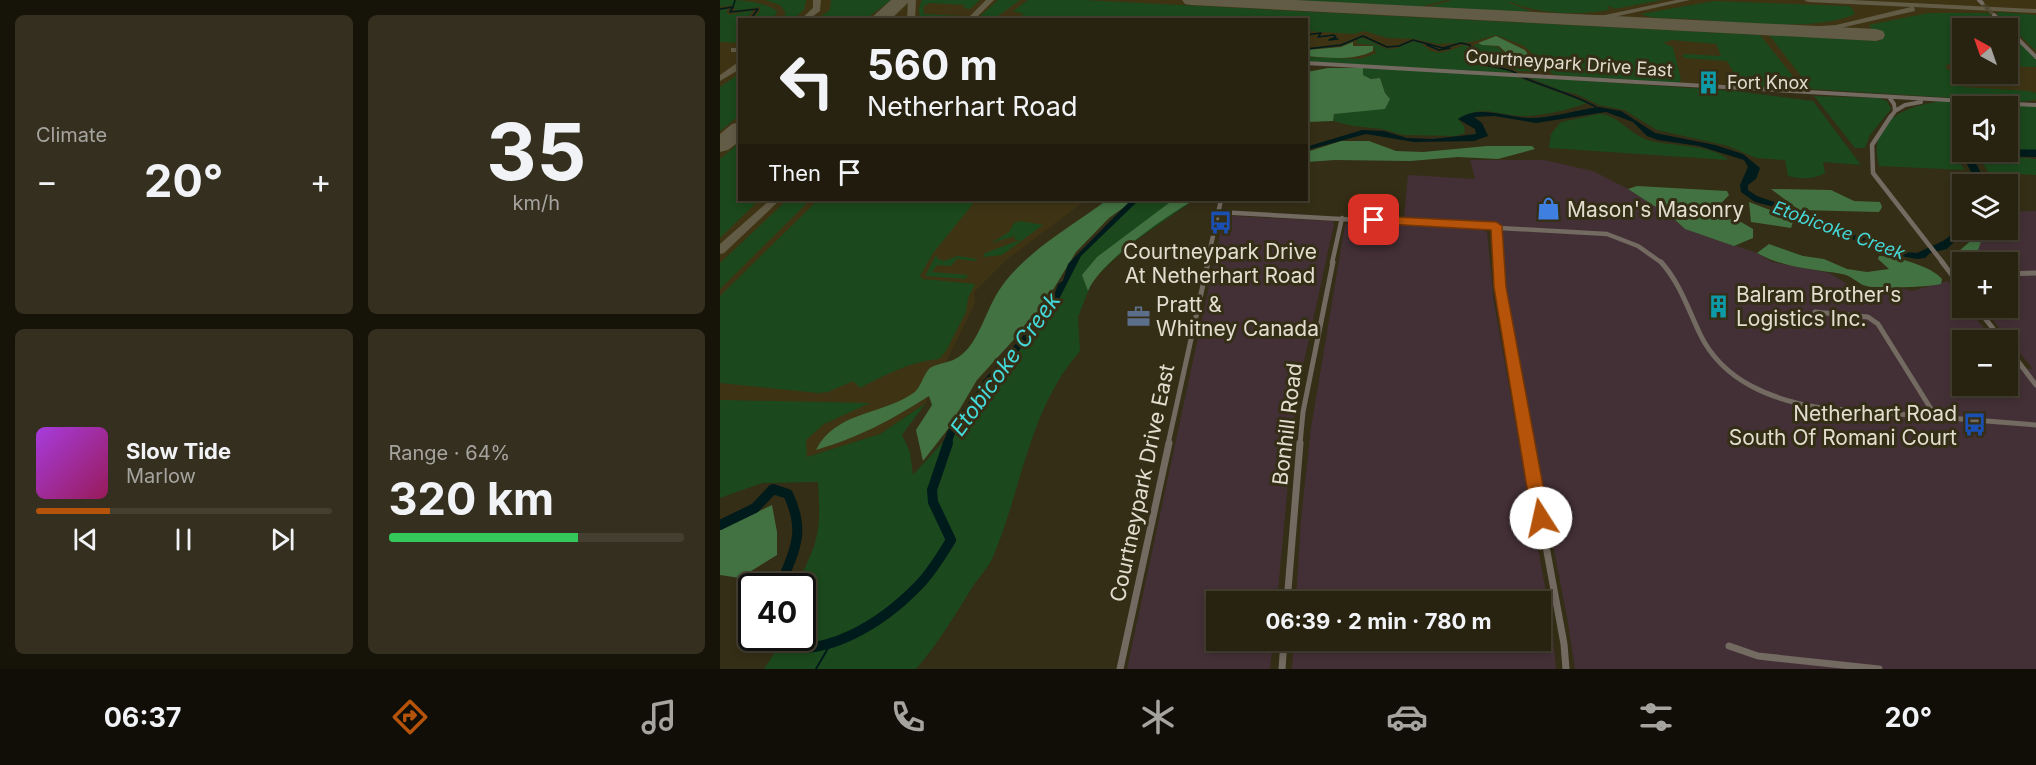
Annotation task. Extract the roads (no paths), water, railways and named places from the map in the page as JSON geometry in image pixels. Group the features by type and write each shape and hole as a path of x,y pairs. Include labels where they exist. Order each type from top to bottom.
{"street":[{"path":"1994,15 2036,57"},
{"name":"Courtneypark Drive East","path":"1308,65 1509,74 1704,88 1936,100"},
{"path":"1889,97 1894,104 1895,111"},
{"path":"1952,274 1879,182 1870,161 1871,143 1895,111 1909,104 1936,100 2036,105"},
{"name":"Courtneypark Drive East","path":"1119,669 1221,201"},
{"path":"1218,212 1607,234 1641,246 1659,259 1673,275 1716,360 1743,383 1760,392 1796,405 1817,408 2036,425"},
{"name":"Bonhill Road","path":"1288,591 1303,412 1342,218"},
{"path":"1496,226 1496,255 1510,351 1564,647 1566,669"},
{"path":"2018,274 2036,273"},
{"path":"1815,312 1868,317 1878,324 1936,417"},
{"path":"1985,318 1994,330"},
{"path":"2018,361 2036,385"},
{"path":"1729,646 1758,656 1879,669"},
{"path":"1282,669 1283,651"}],"water":[{"name":"Etobicoke Creek","path":"1599,107 1621,111 1655,133 1715,145 1743,154 1760,168 1756,179 1748,185 1748,190 1825,225 1906,252 1917,253 1952,234 1952,240 1956,240 1947,249 1917,259 1885,253 1877,247 1827,232 1771,206 1755,202 1741,192 1740,185 1748,167 1744,160 1699,146 1658,140 1647,136 1633,122 1606,112 1536,123 1494,116 1474,117 1482,123 1488,136 1474,141 1414,142 1366,134 1308,150 1308,146 1362,130 1384,131 1407,138 1433,139 1476,134 1475,129 1458,119 1475,113 1539,118"},
{"path":"2018,153 2036,154 2036,157 2018,156"},
{"path":"1966,162 1975,162 1982,174 1972,174"},
{"name":"Etobicoke Creek","path":"1130,201 1138,201 1081,256 1057,303 993,383 982,382 1022,337 1055,293 1058,284 1063,281 1068,264"}],"waterway":[{"path":"733,7 735,0"},
{"path":"720,9 733,7"},
{"path":"733,7 730,12 758,9 751,18"},
{"path":"1308,35 1321,33 1318,37 1334,35 1336,37 1329,40 1338,39"},
{"path":"1308,49 1341,45 1363,36 1387,47 1399,46 1413,40 1443,48 1461,43 1470,45 1476,59 1481,63 1516,73"},
{"path":"1427,45 1439,50 1450,48"},
{"path":"1522,77 1596,107"},
{"name":"Etobicoke Creek","path":"2018,153 2036,153"},
{"name":"Etobicoke Creek","path":"947,444 951,433 993,376"},
{"name":"Etobicoke Creek","path":"816,646 833,642 871,624 904,599 923,581 936,564 951,540 933,502 932,490 948,443"},
{"name":"Etobicoke Creek","path":"720,525 755,508 773,489 788,494 797,530 794,551 785,573"},
{"path":"816,669 831,643"}],"tunnel":[{"path":"1982,3 1994,15"}],"place":[{"name":"Fort Knox","path":"1709,82"},
{"name":"Mason's Masonry","path":"1549,209"},
{"name":"Courtneypark Drive At Netherhart Road","path":"1220,223"},
{"name":"Balram Brother's Logistics Inc.","path":"1718,306"},
{"name":"Pratt & Whitney Canada","path":"1138,316"},
{"name":"Netherhart Road South Of Romani Court","path":"1975,425"}]}
